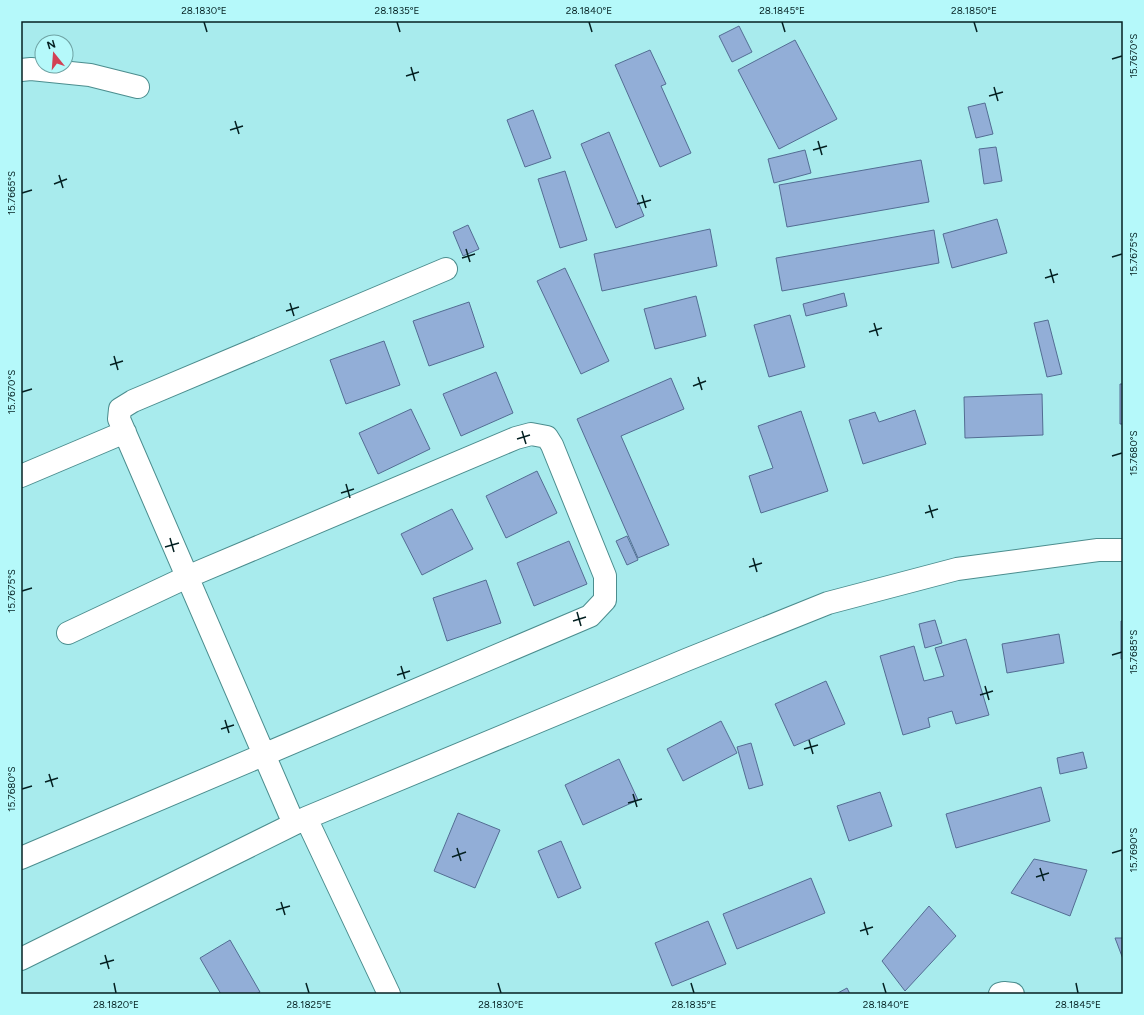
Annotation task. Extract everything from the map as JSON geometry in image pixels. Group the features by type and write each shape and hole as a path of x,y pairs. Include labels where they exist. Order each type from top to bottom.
{"street":[{"path":"21,70 30,69 90,75 138,87"},
{"path":"389,994 264,754 119,419 120,409 132,401 446,269"},
{"path":"21,476 125,432"},
{"path":"21,858 590,616 605,600 605,576 552,445 546,438 531,434 516,438 187,577 68,633"},
{"path":"21,959 300,821 686,660 828,603 957,569 1098,550 1123,550"},
{"path":"1000,994 1013,994"}],"building":[{"path":"739,26 752,52 732,62 719,36"},
{"path":"795,40 837,119 779,149 738,70"},
{"path":"650,50 666,84 661,86 691,153 660,167 615,65"},
{"path":"985,103 993,134 976,138 968,107"},
{"path":"533,110 551,158 525,167 507,120"},
{"path":"609,132 644,216 616,228 581,144"},
{"path":"996,147 1002,181 984,184 979,149"},
{"path":"805,150 811,173 774,183 768,159"},
{"path":"921,160 929,202 787,227 779,185"},
{"path":"565,171 587,240 560,248 538,179"},
{"path":"997,219 1007,253 952,268 943,234"},
{"path":"468,225 479,249 463,256 453,232"},
{"path":"710,229 717,266 602,291 594,254"},
{"path":"934,230 939,263 782,291 776,258"},
{"path":"565,268 609,361 581,374 537,281"},
{"path":"844,293 847,306 806,316 803,304"},
{"path":"696,296 706,336 655,349 644,309"},
{"path":"469,302 484,347 429,366 413,321"},
{"path":"790,315 805,367 769,377 754,325"},
{"path":"1048,320 1062,374 1047,377 1034,323"},
{"path":"384,341 400,385 346,404 330,360"},
{"path":"496,372 513,413 461,436 443,394"},
{"path":"671,378 684,409 621,436 669,545 638,558 577,419"},
{"path":"1120,384 1123,384 1123,424 1120,424"},
{"path":"1042,394 1043,435 965,438 964,397"},
{"path":"411,409 430,449 378,474 359,433"},
{"path":"915,410 926,444 863,464 849,420 875,412 879,422"},
{"path":"801,411 828,491 761,513 749,476 773,468 758,426"},
{"path":"537,471 557,513 506,538 486,496"},
{"path":"452,509 473,549 422,575 401,534"},
{"path":"627,536 638,560 627,565 616,541"},
{"path":"569,541 587,584 534,606 517,563"},
{"path":"486,580 501,623 447,641 433,598"},
{"path":"935,620 942,643 925,648 919,624"},
{"path":"1121,621 1123,621 1123,659 1121,659"},
{"path":"1059,634 1064,663 1007,673 1002,644"},
{"path":"966,639 989,715 956,724 952,711 928,718 930,727 903,735 880,656 914,646 924,681 944,676 935,648"},
{"path":"826,681 845,724 794,746 775,704"},
{"path":"721,721 737,753 683,781 667,749"},
{"path":"751,743 763,785 749,789 737,747"},
{"path":"1083,752 1087,768 1060,774 1057,758"},
{"path":"619,759 638,800 583,825 565,785"},
{"path":"1041,787 1050,821 956,848 946,814"},
{"path":"880,792 892,826 849,841 837,806"},
{"path":"458,813 500,830 475,888 434,871"},
{"path":"561,841 581,888 558,898 538,851"},
{"path":"1034,859 1087,870 1070,916 1011,893"},
{"path":"811,878 825,913 737,949 723,914"},
{"path":"929,906 956,936 905,991 882,961"},
{"path":"708,921 726,964 672,986 655,943"},
{"path":"1115,938 1123,938 1123,959"},
{"path":"230,940 260,992 256,994 221,994 200,958"},
{"path":"847,988 850,994 836,994"}]}
